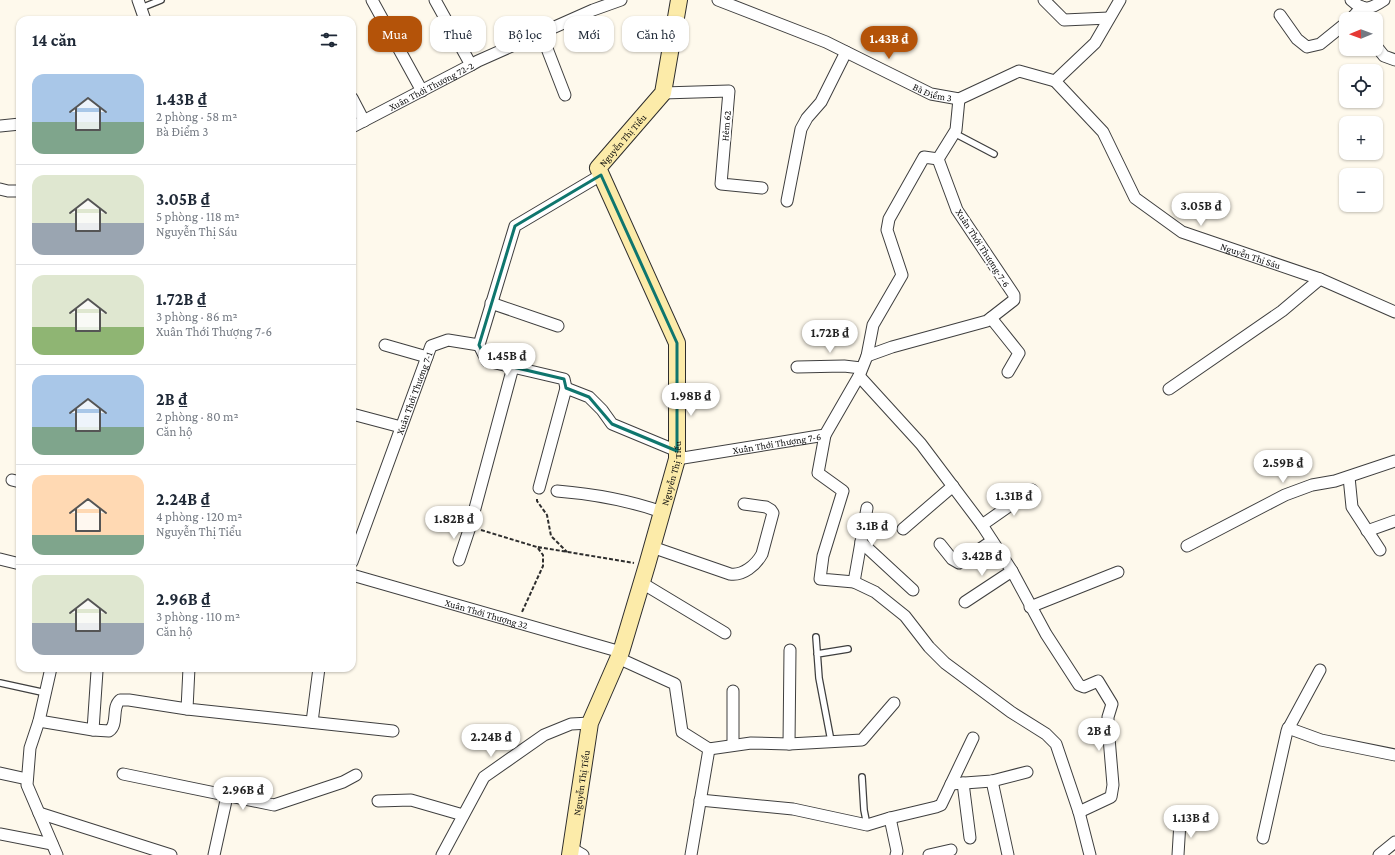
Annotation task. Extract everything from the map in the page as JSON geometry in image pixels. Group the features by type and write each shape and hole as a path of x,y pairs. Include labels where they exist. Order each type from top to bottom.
{"street":[{"path":"372,0 422,91"},
{"path":"435,0 471,66"},
{"name":"Xuân Thới Thượng 72-2","path":"556,26 593,10 621,0"},
{"path":"663,92 679,0"},
{"name":"Bà Điểm 3","path":"718,0 826,42 931,94 959,99 1019,71 1055,80"},
{"path":"1044,0 1064,20 1109,18"},
{"path":"1055,80 1095,42 1120,0"},
{"path":"1351,0 1362,8 1372,8 1384,0"},
{"path":"139,4 144,16"},
{"path":"1358,12 1362,8"},
{"path":"1280,15 1297,39 1307,47 1320,44 1339,29"},
{"name":"Xuân Thới Thượng 72-2","path":"356,125 478,61 498,52"},
{"path":"548,52 565,95"},
{"path":"787,201 801,129 807,118 821,102 846,52"},
{"path":"1383,55 1395,60"},
{"name":"Nguyễn Thị Sáu","path":"1055,80 1103,132 1135,198 1182,232 1320,279 1395,312"},
{"name":"Hẻm 62","path":"663,92 729,91 721,184 762,188"},
{"name":"Nguyễn Thị Tiểu","path":"575,853 590,723 619,655 642,584 677,455 677,343 598,168 663,92"},
{"path":"938,159 956,130 959,99"},
{"path":"356,106 364,121"},
{"path":"0,126 16,124"},
{"name":"Xuân Thới Thượng 7-6","path":"677,455 825,435 860,372 867,356 873,325 902,275 887,230 889,218 924,157 938,159"},
{"name":"Xuân Thới Thượng-7-6","path":"867,356 892,347 987,321 1013,302 1015,297 957,210 938,159"},
{"path":"539,488 566,388 564,379 487,361 479,345 515,226 601,175"},
{"path":"0,188 8,191 16,191"},
{"path":"1169,389 1282,311 1320,279"},
{"path":"491,304 558,326"},
{"path":"991,318 1019,353 1008,372"},
{"name":"Xuân Thới Thượng 7-1","path":"356,551 431,346 448,340 479,345"},
{"path":"385,345 428,357"},
{"path":"797,367 844,366 860,372 921,444 982,525 1012,571 1030,606 1079,685 1084,687 1098,682 1112,704 1108,717 1114,785 1111,798 1079,812"},
{"path":"459,560 470,527 513,367"},
{"path":"566,388 590,397 612,424 677,455"},
{"path":"356,415 402,427"},
{"path":"825,435 818,473 843,491 823,556 820,579 854,582 875,592 905,616 929,647 945,663 992,699 1052,739 1056,744 1079,812 1090,855"},
{"path":"1187,546 1285,495 1312,485 1349,477 1395,461"},
{"path":"1349,477 1352,507 1380,550"},
{"path":"903,530 953,486"},
{"path":"982,525 1032,490"},
{"path":"557,491 618,499 662,512"},
{"path":"652,547 730,574 740,574 759,560 773,513 766,507 744,504"},
{"path":"854,582 867,508"},
{"path":"1367,531 1395,522"},
{"path":"940,544 952,559 959,562 992,540"},
{"path":"861,542 913,590"},
{"path":"0,559 16,563"},
{"path":"965,602 1012,571"},
{"path":"1030,606 1118,572"},
{"name":"Xuân Thới Thượng 32","path":"356,576 517,622 619,655 675,684 682,732 709,749"},
{"path":"642,584 725,633"},
{"path":"789,744 790,650"},
{"path":"1264,838 1288,728 1320,670"},
{"path":"50,672 39,721 30,748 27,785 57,855"},
{"path":"94,730 97,672"},
{"path":"187,708 189,672"},
{"path":"312,722 318,672"},
{"path":"733,691 733,746"},
{"path":"39,721 109,732 112,729 116,704 120,700 129,700 393,731"},
{"path":"691,855 709,749 751,743 789,744 862,740 894,703"},
{"path":"442,855 484,777 544,735 572,724 590,723"},
{"path":"1288,728 1321,740 1395,755"},
{"path":"700,800 793,808 867,825 941,805 973,738"},
{"path":"951,784 992,781 1027,772"},
{"path":"0,773 27,779"},
{"path":"123,774 228,791 274,805 343,782 356,775"},
{"path":"992,781 1008,855"},
{"path":"963,783 970,838"},
{"path":"214,855 228,791"},
{"path":"378,801 411,800 463,815"},
{"path":"39,813 171,855"},
{"path":"890,818 897,851 896,855"},
{"path":"1178,855 1180,822"},
{"path":"0,834 52,844"},
{"path":"1379,855 1395,842"},
{"path":"929,855 950,850"}],"lane":[{"path":"139,4 161,0"},
{"path":"953,133 994,154"},
{"path":"816,637 819,678 831,741"},
{"path":"817,654 848,649"},
{"path":"0,683 46,692"},
{"path":"862,777 864,810 867,825"}],"path":[{"path":"539,488 537,501 547,515 551,536 568,552"},
{"path":"470,527 537,547 647,565"},
{"path":"517,622 543,566 543,555 537,547"}],"highlighted area":[{"path":"601,175 677,343 677,451 612,424 589,397 566,388 564,379 487,361 479,345 515,226"}]}
